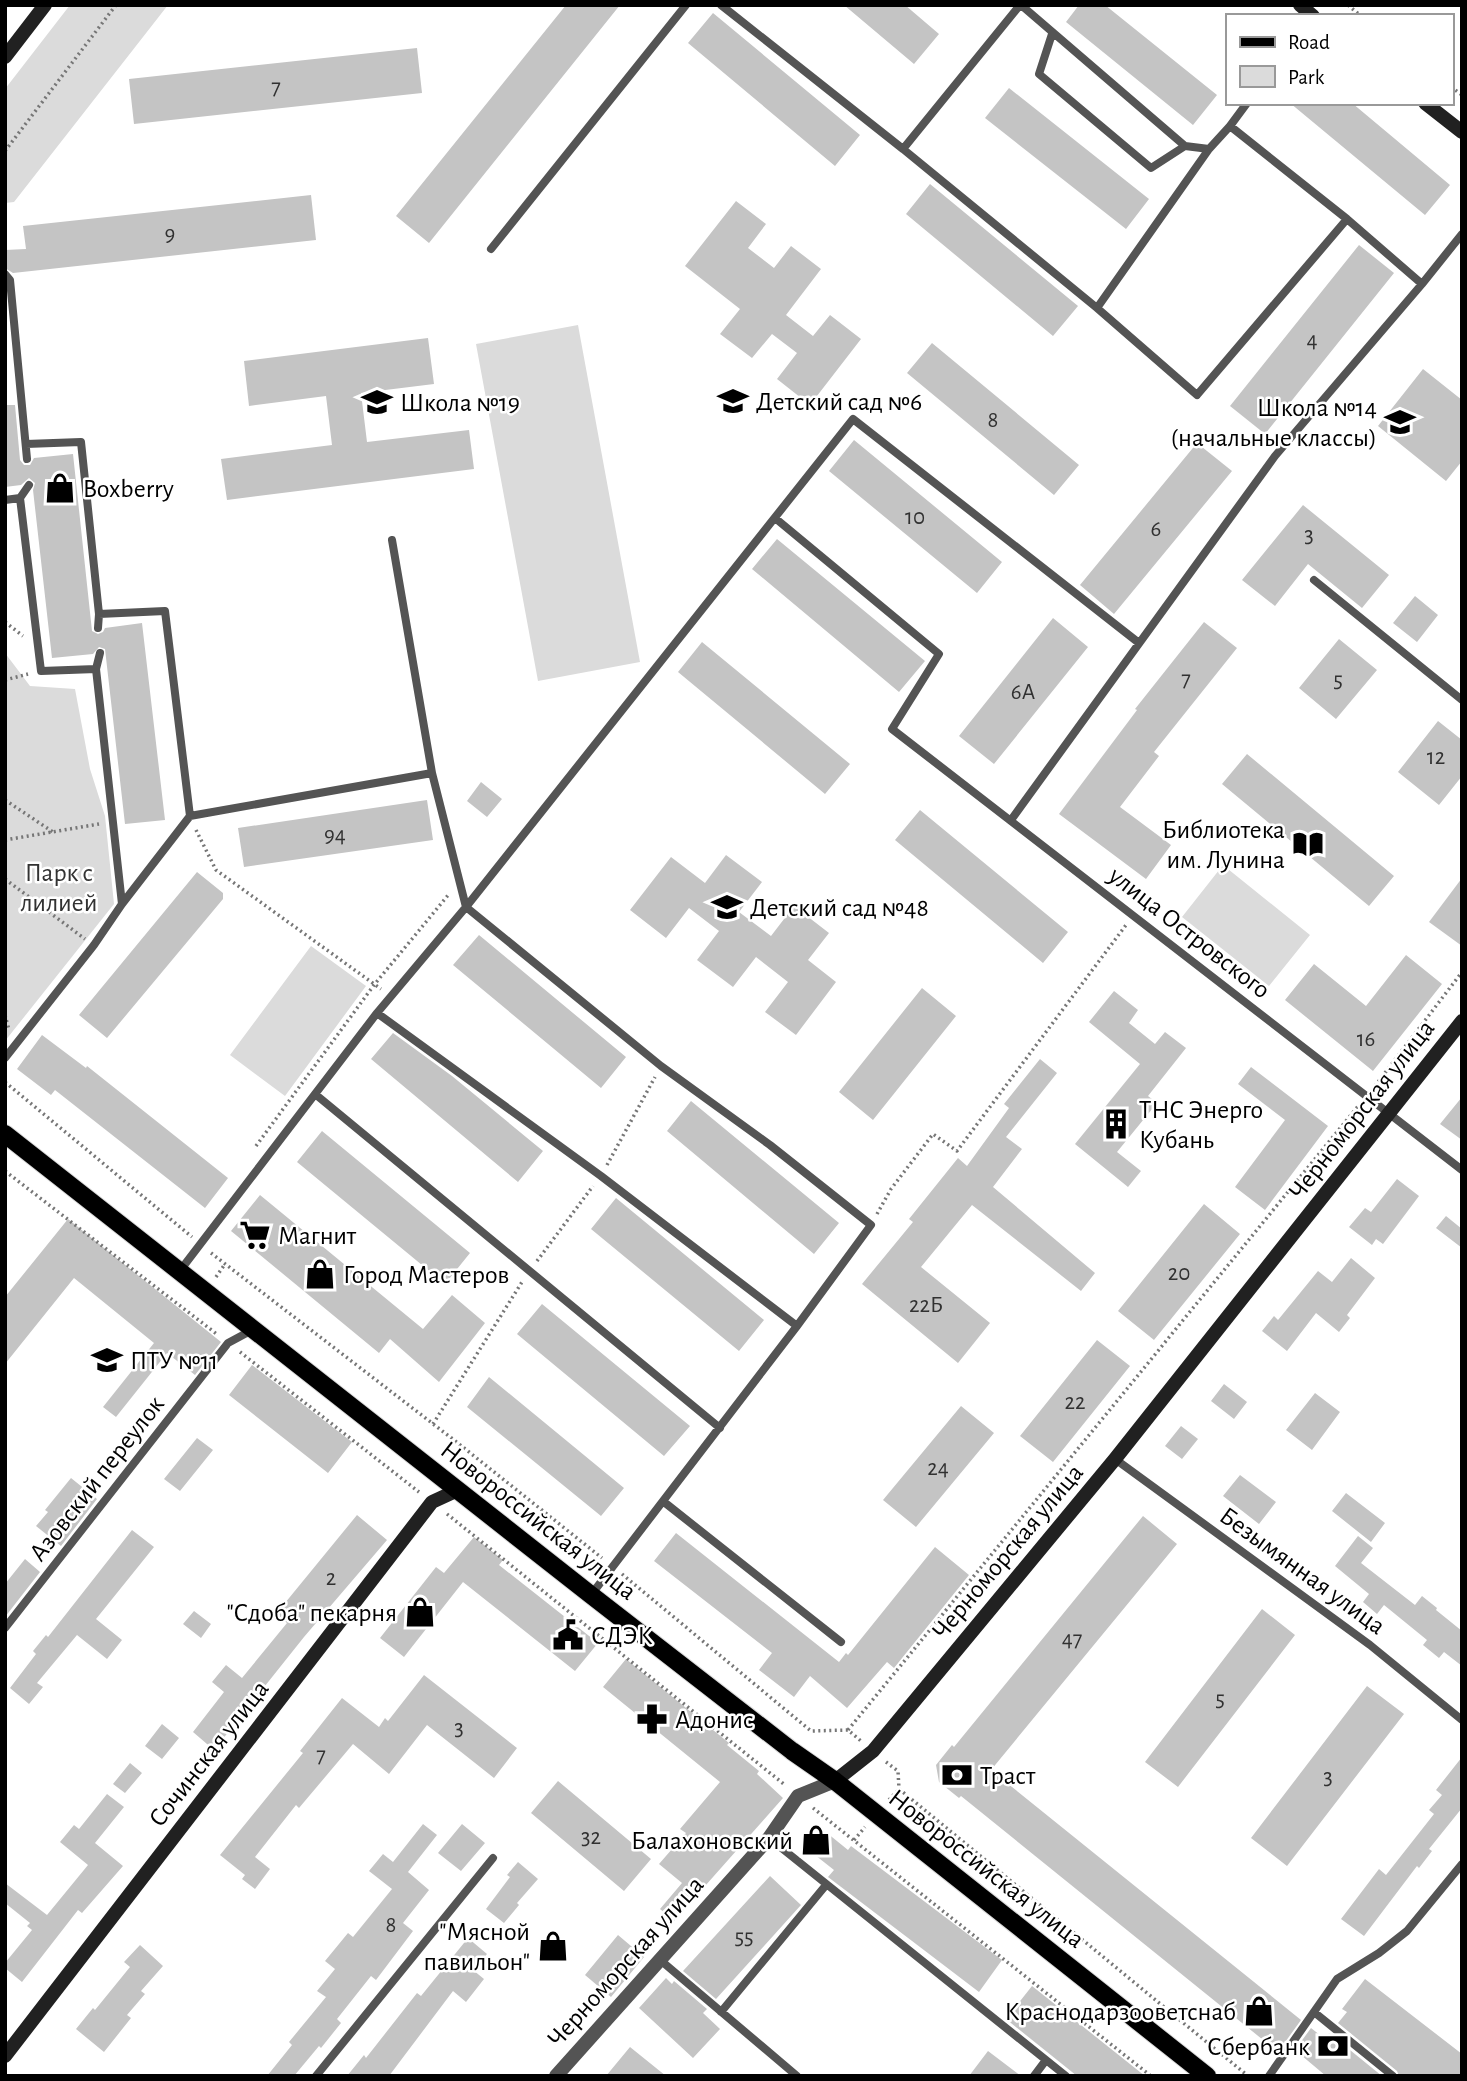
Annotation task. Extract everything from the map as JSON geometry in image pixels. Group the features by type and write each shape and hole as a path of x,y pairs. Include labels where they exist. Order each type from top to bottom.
{"main road":[{"path":"5,57 45,5"},
{"path":"1428,105 1462,132"},
{"name":"Черноморская улица","path":"835,1781 873,1751 1115,1460 1462,1021"},
{"name":"Новороссийская улица","path":"9,1143 254,1329 591,1595 792,1751 835,1781 1207,2076"},
{"name":"Сочинская улица","path":"5,2056 432,1502 458,1490"}],"street":[{"name":"Черноморская улица","path":"556,2076 769,1838 798,1797 835,1781"}],"lane":[{"path":"491,249 687,5"},
{"path":"721,5 903,149 1097,308 1197,395 1347,219"},
{"path":"903,149 1020,5 1185,146 1209,149"},
{"path":"1052,34 1039,74 1151,168 1185,146"},
{"path":"1097,308 1209,149 1246,105"},
{"path":"1230,126 1347,219 1422,284"},
{"path":"1011,820 1275,456 1462,234"},
{"path":"5,274 10,280 27,459"},
{"path":"178,1272 377,1013 466,907 853,419 1139,643"},
{"path":"26,444 81,442 99,614 98,628"},
{"path":"29,485 20,498 40,671 96,669"},
{"path":"5,500 20,498"},
{"name":"улица Островского","path":"775,517 939,654 892,729 1462,1170"},
{"path":"392,540 432,774 466,907 661,1066 769,1145 870,1225 797,1326 591,1595"},
{"path":"1314,580 1462,700"},
{"path":"99,614 165,611 190,817"},
{"path":"100,653 96,669 115,821 122,904"},
{"path":"5,1058 190,817 432,774"},
{"path":"377,1013 601,1176 797,1326"},
{"path":"315,1094 720,1428"},
{"name":"Азовский переулок","path":"5,1629 228,1343 254,1329"},
{"name":"Безымянная улица","path":"1115,1460 1370,1645 1462,1720"},
{"path":"664,1502 841,1642"},
{"path":"769,1838 1066,2076"},
{"path":"316,2076 493,1858"},
{"path":"1269,2076 1337,1979 1379,1953 1407,1931 1462,1864"},
{"path":"721,2012 826,1885"},
{"path":"659,1959 797,2076"},
{"path":"1314,2012 1393,2076"},
{"path":"1034,2076 1046,2060"}],"path":[{"path":"5,151 116,5"},
{"path":"5,680 40,671"},
{"path":"5,800 53,832"},
{"path":"190,817 216,870 391,997"},
{"path":"5,840 115,821"},
{"path":"5,879 94,945"},
{"path":"254,1148 374,985 459,881"},
{"path":"870,1225 891,1189 933,1134 957,1150 1133,915"},
{"path":"848,1730 1367,1096 1462,972"},
{"path":"433,1424 529,1271 601,1176 661,1066"},
{"path":"5,1082 200,1243 612,1566 811,1731 848,1730 898,1771 899,1789 1248,2076"},
{"path":"5,1171 432,1502 772,1773 798,1797 1151,2076"}],"green space":[{"path":"70,5 168,5 14,202 5,203 5,89"},
{"path":"578,325 640,662 538,681 476,344"},
{"name":"Парк с лилией","path":"5,653 30,686 75,689 90,769 105,816 114,904 5,1041"},
{"path":"1223,865 1310,935 1269,986 1182,917"},
{"path":"311,946 366,986 285,1096 230,1055"}],"building":[{"path":"566,5 620,5 429,243 396,216"},
{"path":"844,5 905,5 939,34 914,64"},
{"path":"1079,5 1105,5 1217,95 1193,125 1066,22"},
{"path":"713,13 860,135 835,166 688,43"},
{"path":"417,48 422,93 134,124 129,79"},
{"path":"1009,88 1149,199 1126,229 985,118"},
{"path":"1292,105 1354,105 1450,185 1425,215"},
{"path":"930,184 1078,306 1053,336 906,214"},
{"path":"311,195 316,240 13,273 5,268 5,250 26,249 23,226"},
{"path":"736,201 766,224 748,248 774,268 791,246 821,269 786,315 813,336 830,315 861,339 810,405 777,379 797,353 772,334 752,358 720,334 740,309 685,266"},
{"path":"1359,245 1394,273 1265,434 1230,406"},
{"path":"428,338 434,384 361,393 367,442 469,430 474,469 227,500 221,459 332,445 326,396 249,406 244,361"},
{"path":"932,343 1079,465 1054,495 907,373"},
{"name":"Школа №14 (начальные классы)","path":"1423,369 1462,400 1462,461 1446,481 1378,426"},
{"path":"5,405 15,405 20,460 24,465 30,465 34,458 73,454 92,631 98,634 105,628 142,623 165,820 125,824 105,649 99,647 93,654 52,658 33,490 35,483 29,478 21,485 5,487"},
{"path":"854,440 1002,562 977,593 829,471"},
{"path":"1197,443 1232,471 1114,614 1080,585"},
{"path":"1303,505 1389,575 1362,608 1308,564 1275,606 1242,580"},
{"path":"777,539 925,661 899,692 752,569"},
{"path":"1415,596 1438,615 1417,642 1393,623"},
{"path":"1053,618 1088,647 994,764 959,736"},
{"path":"1204,622 1237,648 1154,752 1159,756 1120,807 1171,845 1146,879 1059,814 1137,710 1135,709"},
{"path":"1339,639 1377,670 1336,719 1299,688"},
{"path":"702,642 850,764 825,794 678,672"},
{"path":"1438,721 1462,740 1462,776 1439,805 1398,772"},
{"path":"1247,754 1394,876 1369,906 1222,784"},
{"path":"481,782 502,799 487,817 467,801"},
{"path":"427,800 433,840 244,867 238,828"},
{"path":"920,810 1068,932 1043,963 895,840"},
{"path":"726,855 762,882 739,912 771,936 794,906 829,933 808,960 836,982 796,1035 765,1012 788,982 756,957 733,987 697,960 719,931 689,908 666,938 630,910 671,857 705,883"},
{"path":"197,872 223,893 223,899 107,1038 79,1015"},
{"path":"1462,878 1462,946 1429,922"},
{"path":"479,935 626,1057 601,1088 453,965"},
{"path":"1406,955 1442,984 1373,1071 1285,1000 1314,964 1366,1006"},
{"path":"922,988 956,1016 873,1120 839,1092"},
{"path":"1114,991 1138,1010 1129,1023 1155,1044 1165,1032 1186,1048 1148,1096 1157,1103 1117,1152 1141,1171 1128,1187 1075,1144 1140,1064 1089,1022"},
{"path":"393,1033 452,1076 543,1151 518,1182 371,1059"},
{"path":"42,1035 86,1068 87,1066 228,1178 205,1208 55,1090 51,1095 17,1069"},
{"path":"1040,1059 1057,1073 1006,1137 1022,1149 993,1187 1095,1273 1081,1291 972,1205 921,1267 990,1323 958,1363 862,1284 913,1222 909,1219 958,1158 967,1166 1009,1108 1004,1104"},
{"path":"1251,1067 1328,1126 1265,1210 1235,1187 1285,1120 1238,1084"},
{"path":"1462,1097 1462,1140 1440,1124"},
{"path":"691,1101 839,1223 814,1254 667,1131"},
{"path":"322,1131 470,1253 445,1284 297,1162"},
{"path":"1397,1179 1419,1196 1383,1244 1376,1239 1372,1245 1349,1227 1365,1208 1371,1212"},
{"name":"Город Мастеров","path":"260,1195 423,1329 452,1295 485,1323 439,1382 390,1339 379,1353 231,1231"},
{"path":"616,1198 764,1320 739,1351 591,1229"},
{"path":"1204,1204 1240,1234 1154,1340 1118,1311"},
{"path":"1446,1216 1462,1229 1462,1248 1436,1228"},
{"path":"68,1219 221,1342 195,1375 167,1353 116,1417 103,1407 154,1343 74,1278 5,1364 5,1297"},
{"path":"1351,1258 1375,1278 1347,1315 1350,1318 1339,1332 1316,1313 1287,1351 1262,1331 1274,1316 1278,1320 1318,1271 1332,1282"},
{"path":"542,1304 690,1426 664,1456 517,1334"},
{"path":"1097,1340 1130,1366 1053,1462 1020,1436"},
{"path":"252,1365 352,1442 328,1473 229,1395"},
{"path":"489,1377 624,1488 601,1516 467,1407"},
{"path":"1224,1384 1247,1402 1234,1419 1211,1401"},
{"path":"1315,1393 1340,1412 1312,1450 1286,1430"},
{"path":"961,1406 994,1433 916,1527 883,1500"},
{"path":"1181,1426 1198,1439 1182,1459 1165,1446"},
{"path":"197,1438 213,1450 180,1491 164,1479"},
{"path":"1240,1475 1276,1502 1259,1524 1223,1496"},
{"path":"71,1478 97,1499 61,1546 36,1526 48,1512 45,1510"},
{"path":"1346,1493 1385,1523 1371,1542 1332,1511"},
{"path":"357,1515 387,1540 304,1637 214,1750 193,1732 224,1692 212,1682 226,1665 242,1678 287,1623 276,1614"},
{"path":"1143,1516 1177,1544 991,1770 1301,2020 1278,2052 961,1796 959,1798 939,1782 936,1765 952,1745 954,1747"},
{"path":"132,1530 154,1547 96,1619 122,1640 107,1659 77,1635 37,1683 43,1687 29,1704 10,1688 36,1654 33,1651 46,1635 48,1637"},
{"path":"676,1533 839,1662 846,1653 848,1655 935,1547 969,1575 894,1668 887,1662 847,1708 810,1676 794,1697 759,1670 772,1653 654,1561"},
{"path":"1358,1536 1373,1548 1361,1563 1415,1605 1422,1596 1462,1631 1462,1666 1444,1652 1439,1658 1423,1645 1427,1640 1384,1605 1377,1614 1363,1602 1369,1594 1335,1566"},
{"path":"474,1537 503,1560 499,1565 598,1643 575,1671 463,1582 404,1657 380,1638 436,1567 444,1573"},
{"path":"25,1559 40,1572 5,1617 5,1584"},
{"path":"1262,1609 1295,1635 1178,1787 1145,1762"},
{"path":"194,1611 211,1624 201,1638 183,1624"},
{"path":"626,1659 729,1743 727,1745 759,1771 757,1774 783,1798 674,1921 660,1909 682,1883 659,1864 686,1833 680,1829 720,1782 603,1687"},
{"path":"424,1675 517,1748 494,1778 427,1725 389,1774 353,1744 299,1808 296,1805 255,1857 270,1869 255,1889 242,1879 245,1875 220,1855 303,1753 300,1751 342,1698 379,1727 385,1718 388,1721"},
{"path":"1367,1686 1404,1714 1287,1866 1251,1838"},
{"path":"162,1724 179,1738 162,1759 145,1746"},
{"path":"1462,1757 1462,1808 1429,1849 1432,1851 1419,1868 1417,1866 1364,1936 1341,1919 1379,1869 1386,1875 1434,1814 1429,1810 1442,1795 1436,1790"},
{"path":"130,1763 142,1773 125,1793 113,1784"},
{"path":"558,1781 651,1859 624,1891 531,1813"},
{"path":"107,1794 124,1807 95,1843 123,1866 82,1913 78,1910 22,1982 5,1968 5,1963 32,1930 27,1926 30,1923 5,1903 5,1883 47,1915 88,1865 60,1842 74,1825 79,1829"},
{"path":"423,1824 437,1835 408,1872 429,1890 403,1923 413,1931 376,1980 371,1976 337,2019 341,2023 294,2076 267,2076 292,2045 289,2042 326,1997 317,1991 335,1969 325,1961 348,1933 353,1937 392,1889 369,1871 383,1854 393,1862"},
{"path":"462,1824 485,1843 461,1871 438,1853"},
{"path":"816,1824 848,1850 851,1846 1002,1960 979,1992 828,1877 834,1870 801,1844"},
{"path":"518,1862 538,1879 504,1923 486,1909"},
{"path":"770,1876 801,1905 716,1999 683,1971"},
{"path":"618,1935 644,1957 611,1997 585,1975"},
{"path":"468,1938 487,1954 473,1970 484,1979 466,2002 453,1991 389,2076 347,2076 364,2055 366,2058 417,1993 421,1996"},
{"path":"140,1945 163,1966 141,1991 145,1994 127,2015 131,2018 104,2052 76,2029 130,1967 124,1962"},
{"path":"666,1978 672,1984 674,1981 707,2009 703,2013 720,2029 693,2058 639,2008"},
{"path":"1365,1979 1462,2054 1462,2076 1399,2076 1397,2071 1338,2023 1347,2012 1342,2009"},
{"path":"1032,1986 1145,2076 1077,2076 1006,2019"},
{"name":"Сбербанк","path":"1311,2028 1325,2039 1329,2033 1382,2076 1326,2076 1295,2050"},
{"path":"630,2047 666,2076 606,2076"},
{"path":"988,2051 1021,2076 969,2076"}],"place":[{"name":"Детский сад №6","path":"733,401"},
{"name":"Школа №19","path":"377,402"},
{"name":"Школа №14 (начальные классы)","path":"1400,422"},
{"name":"Boxberry","path":"60,488"},
{"name":"Библиотека им. Лунина","path":"1308,844"},
{"name":"Детский сад №48","path":"727,907"},
{"name":"ТНС Энерго Кубань","path":"1116,1124"},
{"name":"Магнит","path":"255,1235"},
{"name":"Город Мастеров","path":"320,1274"},
{"name":"ПТУ №11","path":"107,1360"},
{"name":"\"Сдоба\" пекарня","path":"420,1612"},
{"name":"СДЭК","path":"568,1635"},
{"name":"Адонис","path":"652,1719"},
{"name":"Траст","path":"957,1775"},
{"name":"Балахоновский","path":"816,1840"},
{"name":"\"Мясной павильон\"","path":"553,1946"},
{"name":"Краснодарзооветснаб","path":"1259,2011"},
{"name":"Сбербанк","path":"1333,2046"}]}
